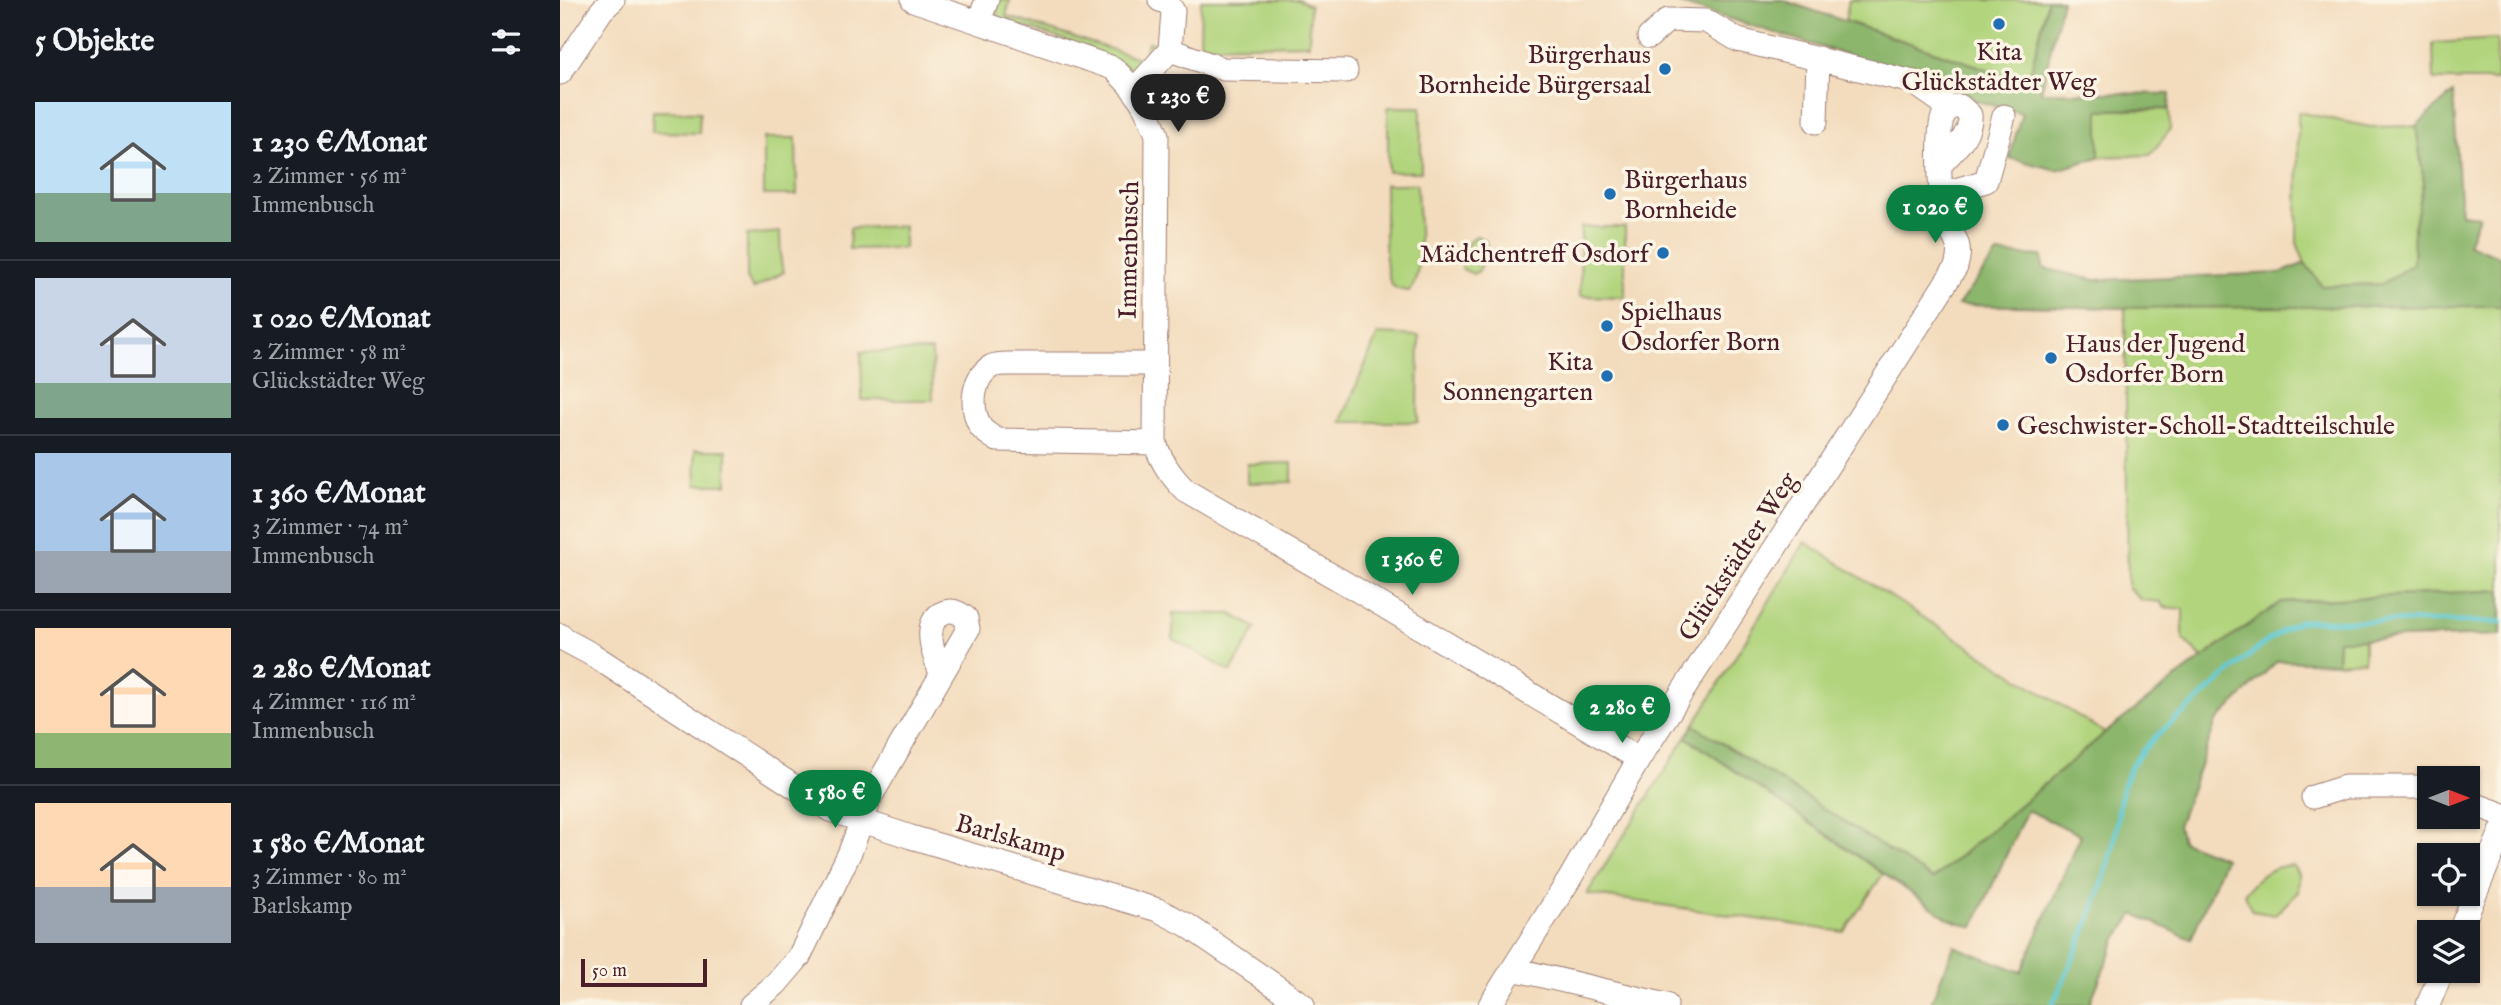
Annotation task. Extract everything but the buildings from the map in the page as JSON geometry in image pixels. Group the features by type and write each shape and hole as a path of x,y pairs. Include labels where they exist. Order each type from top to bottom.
{"street":[{"path":"560,73 602,10 613,0"},
{"name":"Immenbusch","path":"913,0 983,10 1113,68 1135,89 1148,110 1157,135 1155,443 1171,477 1186,491 1357,590 1639,760"},
{"path":"1135,89 1170,50 1173,12 1168,3 1160,0"},
{"path":"1649,37 1668,20 1706,21 1738,40 1818,58 1816,122"},
{"path":"1170,50 1223,69 1346,71"},
{"name":"Glückstädter Weg","path":"1490,1005 1569,880 1639,760 1956,267 1960,248 1945,219 1941,164 1962,140 1971,119 1964,108 1950,108 1913,82 1818,58"},
{"path":"1942,194 1986,181 2004,116"},
{"path":"1155,364 1009,363 993,366 979,377 975,408 981,428 997,440 1155,443"},
{"name":"Barlskamp","path":"562,640 593,655 830,810 1158,910 1187,925 1303,1005"},
{"path":"751,1005 776,984 799,957 850,852 871,796 941,673"},
{"path":"2313,797 2345,788 2417,787"},
{"path":"2480,806 2501,814"},
{"path":"2464,920 2501,832"},
{"path":"1513,969 1666,1005"},
{"path":"2428,1005 2437,983"}],"green space":[{"path":"999,0 1010,0 1006,16 1142,59 1148,42 1159,45 1153,61 1145,68 1135,70 1089,48 1003,20 996,14"},
{"path":"1201,0 1299,0 1310,5 1309,44 1200,46"},
{"path":"1668,0 1782,0 2028,83 2048,0 2062,0 2041,92 2170,94 2169,109 2099,110 2099,157 2057,170 2009,158 2022,113 1965,98 1948,99 1870,62"},
{"path":"1849,0 2048,0 2028,83 1845,21"},
{"path":"2497,39 2497,80 2434,80 2433,43"},
{"path":"2453,93 2461,214 2479,216 2468,244 2501,257 2501,306 2125,308 1958,305 1997,254 2042,256 2043,268 2095,280 2281,273 2305,263 2322,286 2382,284 2413,264 2414,228 2424,183 2416,126"},
{"path":"1388,107 1421,107 1421,172 1388,172"},
{"path":"2169,109 2170,130 2150,155 2099,157 2098,110"},
{"path":"653,111 700,112 699,133 652,132"},
{"path":"2298,112 2370,127 2416,126 2424,183 2414,228 2413,264 2382,284 2322,286 2305,263 2297,243"},
{"path":"764,138 796,138 797,195 764,195"},
{"path":"1385,184 1417,184 1419,256 1414,283 1409,291 1398,289 1390,281 1385,247"},
{"path":"904,226 904,248 849,249 850,228"},
{"path":"1581,227 1625,227 1625,297 1580,296"},
{"path":"780,232 784,272 753,289 747,278 747,235"},
{"path":"1477,236 1485,240 1487,245 1479,271 1473,274 1462,269 1462,259 1466,245"},
{"path":"2501,305 2501,590 2281,602 2202,658 2183,639 2183,609 2163,607 2161,602 2141,600 2128,587 2125,308"},
{"path":"1378,334 1419,336 1418,422 1341,422"},
{"path":"932,351 933,400 862,400 861,352"},
{"path":"695,450 727,450 727,485 696,485"},
{"path":"1292,463 1292,482 1247,483 1247,464"},
{"path":"1805,542 2105,733 1933,879 1694,725"},
{"path":"2501,590 2501,635 2338,640 2337,663 2277,661 2216,722 2178,826 2182,841 2225,858 2191,939 2134,914 2116,940 2089,1005 1930,1005 1954,946 2021,972 2081,835 2027,810 1973,927 1949,919 1686,737 1694,725 1933,879 2105,733 2202,658 2281,602"},
{"path":"1173,613 1231,614 1256,628 1231,672 1173,639"},
{"path":"2364,639 2364,661 2337,663 2338,640"},
{"path":"1686,737 1883,874 1844,932 1587,894"},
{"path":"2293,865 2299,876 2298,892 2275,915 2252,911 2244,894 2249,888 2271,870"}],"waterway":[{"path":"2052,1005 2100,889 2112,851 2123,787 2131,767 2154,738 2237,666 2261,646 2300,621 2501,622"}],"place":[{"name":"Kita Glückstädter Weg","path":"1999,24"},
{"name":"Bürgerhaus Bornheide Bürgersaal","path":"1665,69"},
{"name":"Bürgerhaus Bornheide","path":"1610,194"},
{"name":"Mädchentreff Osdorf","path":"1663,253"},
{"name":"Spielhaus Osdorfer Born","path":"1607,326"},
{"name":"Haus der Jugend Osdorfer Born","path":"2051,358"},
{"name":"Kita Sonnengarten","path":"1607,376"},
{"name":"Geschwister-Scholl-Stadtteilschule","path":"2003,425"}]}
